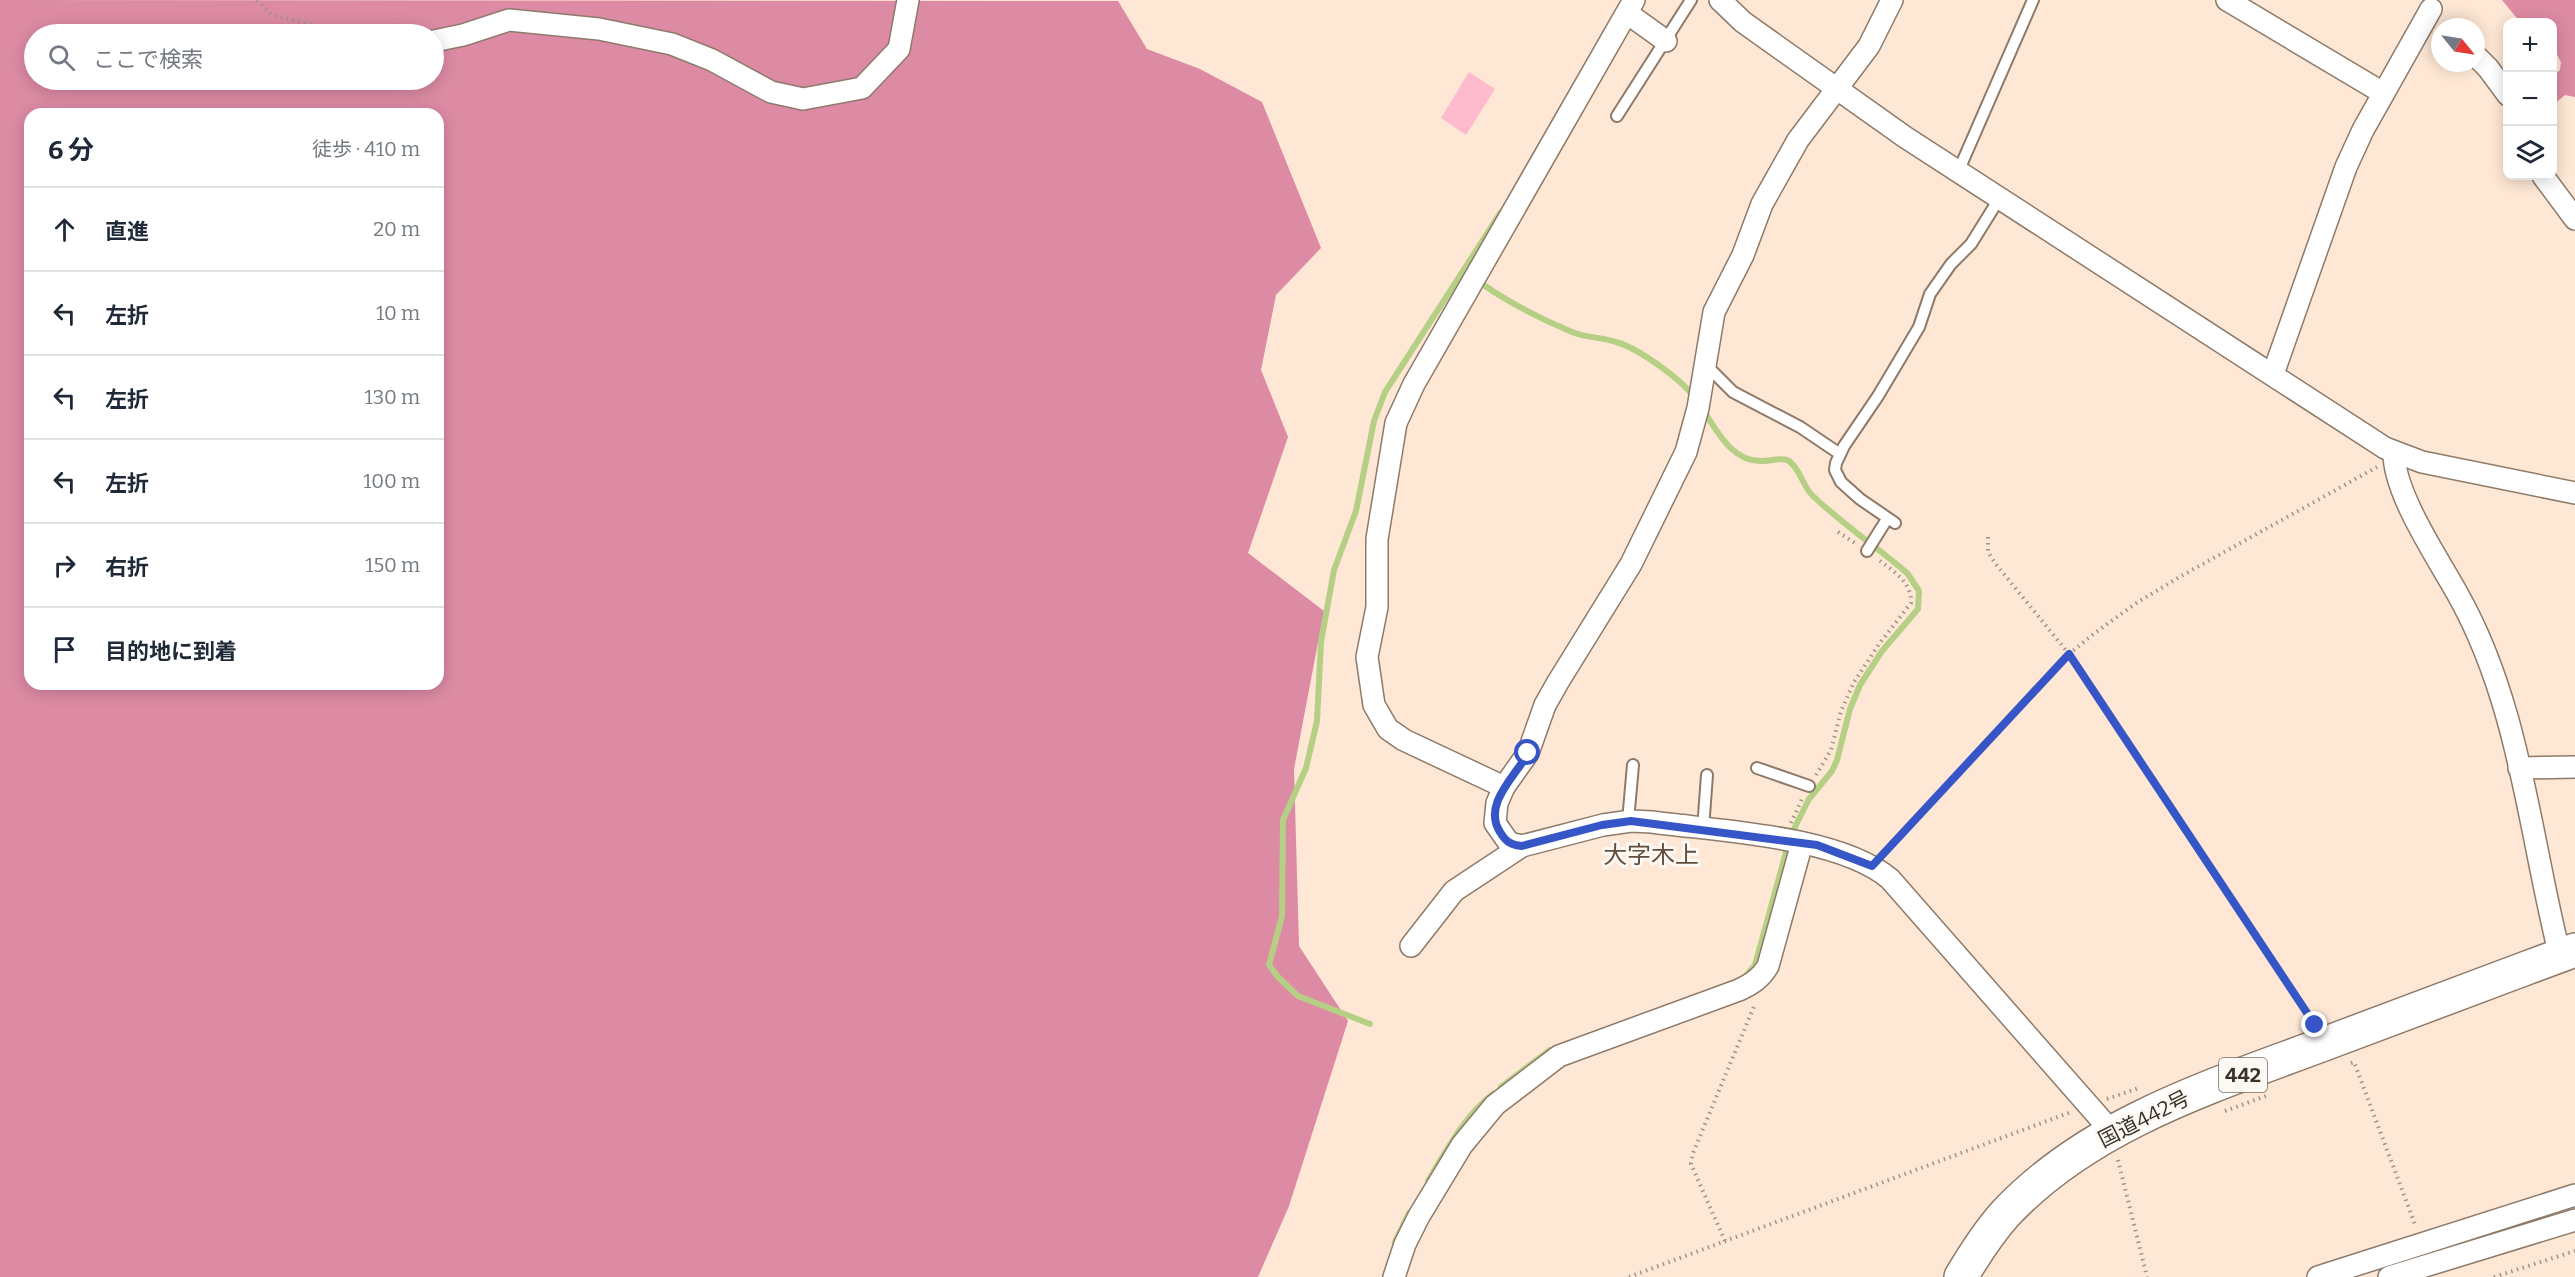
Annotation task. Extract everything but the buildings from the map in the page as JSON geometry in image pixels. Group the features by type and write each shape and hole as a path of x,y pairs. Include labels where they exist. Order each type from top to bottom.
{"highway":[{"name":"国道442号","path":"1961,1277 1990,1232 2030,1190 2056,1169 2118,1144 2209,1087 2567,953"}],"street":[{"path":"444,39 509,20 599,29 672,44 712,60 771,92 803,99 862,88 899,49 908,0"},
{"path":"1720,0 1743,22 1880,120 2273,374 2394,456 2575,494"},
{"path":"1522,846 1509,843 1495,823 1497,803 1504,787 1528,753 1545,705 1631,564 1689,443 1698,408 1714,312 1743,255 1762,204 1798,141 1869,46 1892,0"},
{"path":"2227,0 2383,93"},
{"path":"2273,374 2346,167 2363,130 2430,4"},
{"path":"2430,4 2437,18"},
{"path":"1504,787 1404,741 1388,729 1374,705 1368,648 1377,607 1377,539 1393,439 1402,406 1414,384 1630,7 1666,41"},
{"path":"2485,67 2503,89"},
{"path":"2546,180 2575,219"},
{"path":"2394,456 2412,512 2476,627 2486,651 2567,953"},
{"path":"2519,768 2575,767"},
{"path":"1411,946 1454,891 1522,846 1602,825 1628,821 1703,829 1828,849 1872,866 1890,879 2118,1144"},
{"path":"1394,1277 1419,1216 1462,1145 1495,1105 1559,1056 1739,990 1755,982 1768,966 1793,842"},
{"path":"2318,1277 2575,1195"},
{"path":"2389,1277 2575,1220"}],"lane":[{"path":"1617,116 1691,0"},
{"path":"1958,172 2033,0"},
{"path":"1867,551 1891,521 1841,482 1835,470 1840,454 1919,327 1929,294 1951,264 1971,244 1999,199"},
{"path":"1705,363 1733,392 1800,427 1840,454"},
{"path":"1628,821 1633,765"},
{"path":"1757,768 1809,786"},
{"path":"1703,829 1707,774"}],"path":[{"path":"257,0 270,14 309,24"},
{"path":"1872,866 2069,654 2147,596 2394,456"},
{"path":"1793,842 1796,809 1831,750 1841,711 1854,682 1879,644 1911,603 1910,591 1906,583 1867,551 1838,532"},
{"path":"1988,537 1988,552 1995,563 2069,654 2315,1025"},
{"path":"1725,1241 1691,1164 1693,1153 1763,985 1768,966"},
{"path":"2343,1066 2354,1062 2423,1244"},
{"path":"2215,1115 2268,1095"},
{"path":"2118,1144 2116,1161 2147,1277"},
{"path":"2494,1277 2575,1251"}],"shaded area":[{"path":"0,0 1118,1 1147,49 1200,69 1262,102 1321,248 1276,295 1261,370 1288,437 1248,553 1324,611 1294,769 1299,946 1348,1021 1289,1206 1258,1277 0,1277"},
{"path":"2502,0 2575,0 2575,97 2565,95 2557,102 2557,73 2560,70 2561,62 2557,54 2557,18 2517,18"},
{"path":"1469,72 1495,89 1466,135 1441,118"}],"waterway":[{"path":"1370,1024 1298,996 1269,965 1282,916 1283,820 1306,768 1317,721 1321,642 1334,570 1356,511 1374,421 1385,392 1501,212"},
{"path":"1464,271 1502,297 1543,319 1577,334 1625,345 1647,357 1669,373 1694,397"},
{"path":"1703,410 1720,436 1742,457 1762,461 1783,459 1789,461 1796,468 1812,495 1908,574 1919,591 1918,609 1882,651 1860,685 1850,709 1832,771 1809,799 1791,835"},
{"path":"1745,977 1755,965 1788,845"},
{"path":"1501,1087 1550,1050"},
{"path":"1428,1181 1465,1123 1493,1094"},
{"path":"1395,1242 1409,1213"}],"district":[{"name":"大字木上","path":"1651,855"}],"route":[{"path":"1528,753 1504,787 1494,815 1500,832 1511,844 1522,846 1621,822 1652,822 1817,845 1872,866 2069,654 2315,1025"}]}
